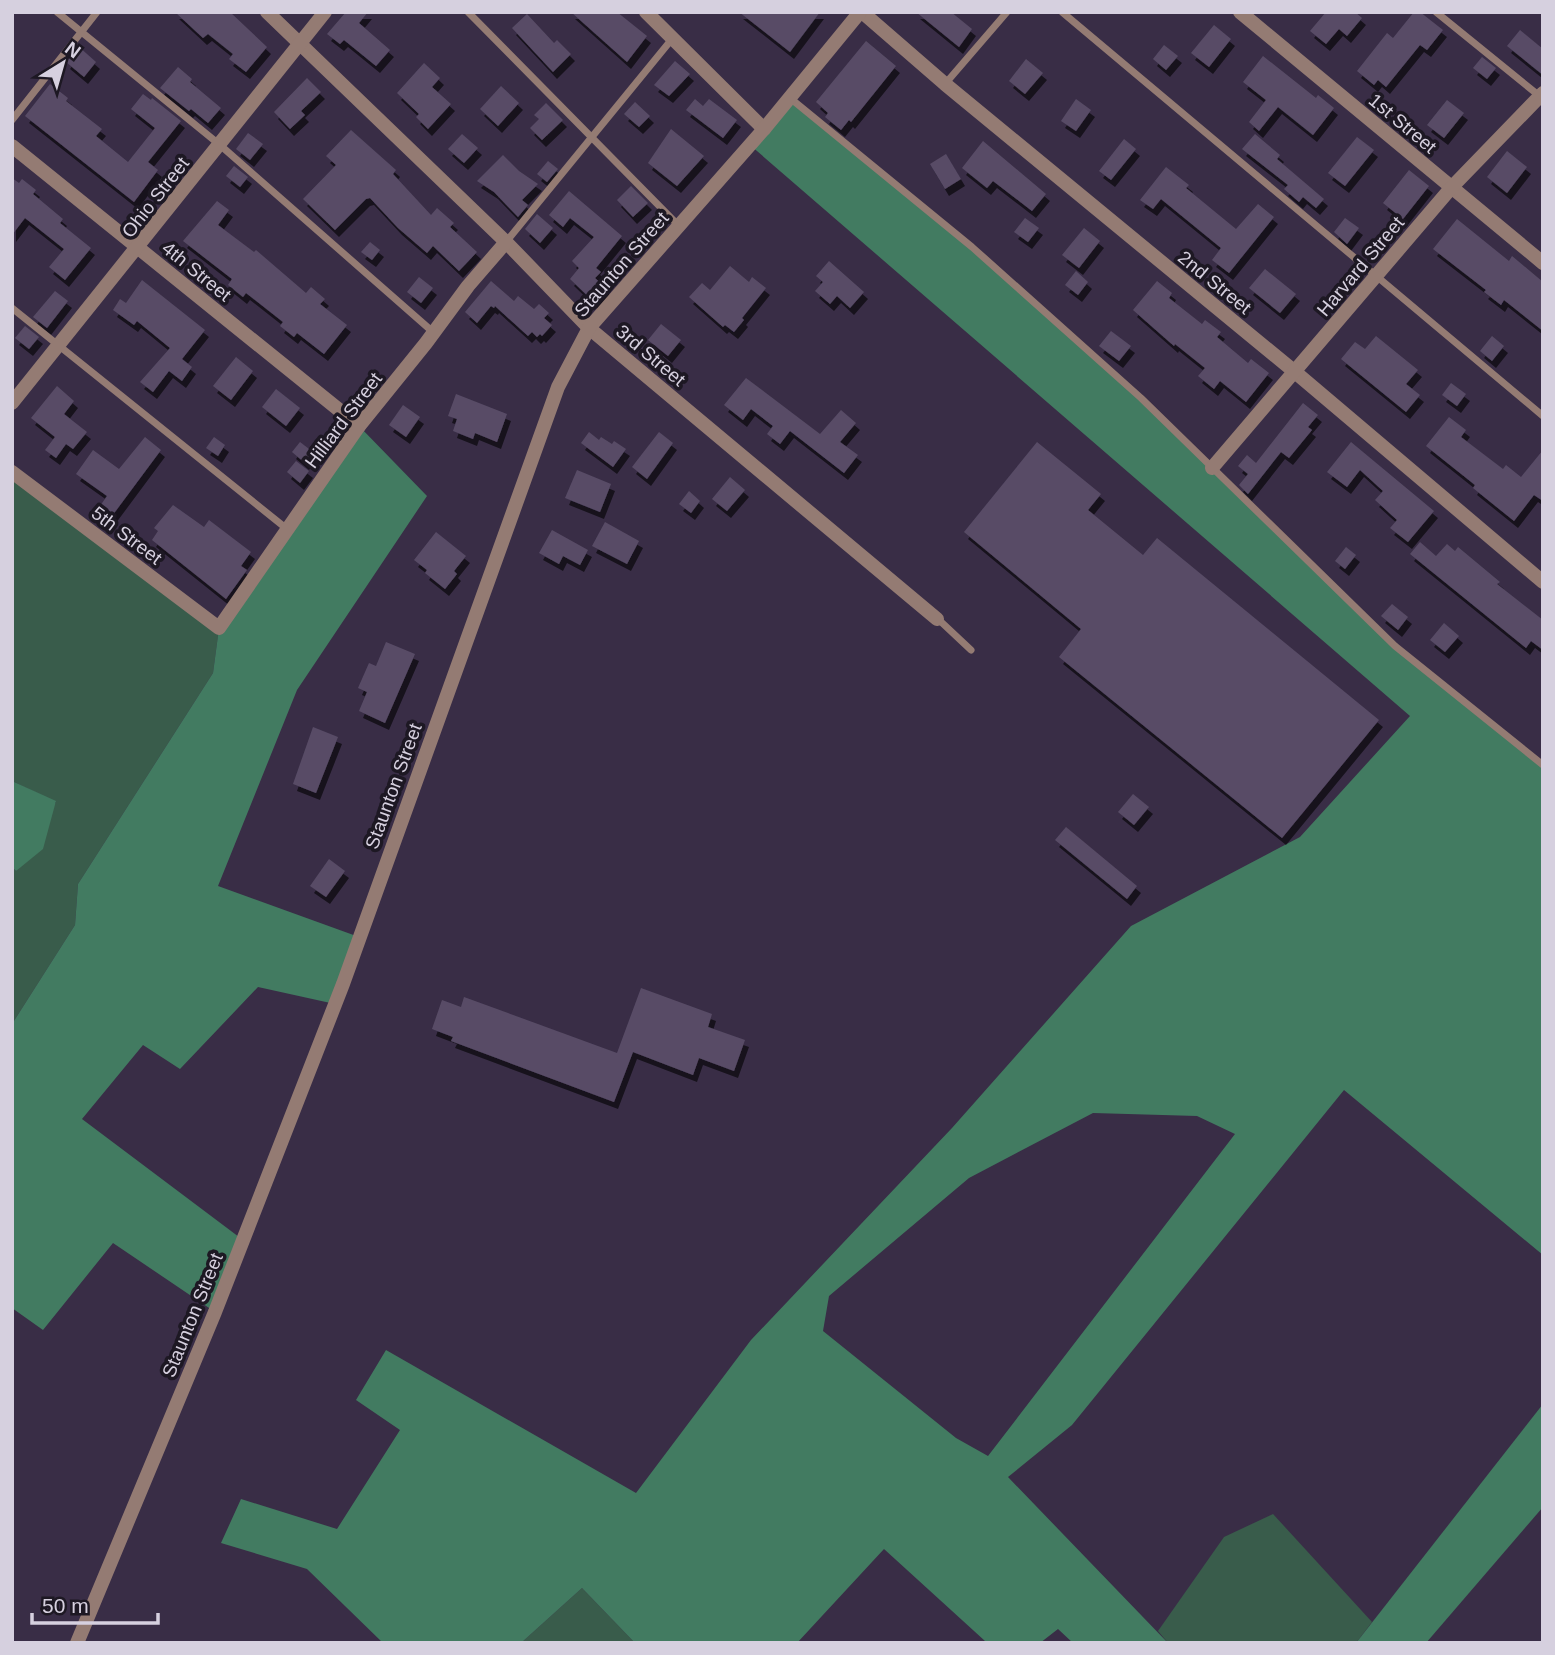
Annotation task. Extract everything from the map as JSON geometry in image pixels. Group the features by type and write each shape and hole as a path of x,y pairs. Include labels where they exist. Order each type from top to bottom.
{"street":[{"name":"3rd Street","path":"267,12 506,242 589,328 937,619"},
{"name":"Ohio Street","path":"12,404 326,12"},
{"path":"646,12 764,129"},
{"name":"2nd Street","path":"861,12 1543,582"},
{"name":"Staunton Street","path":"77,1643 225,1288 343,984 558,387 589,328 764,129 861,12"},
{"name":"1st Street","path":"1240,12 1543,263"},
{"name":"Harvard Street","path":"1212,468 1451,188 1542,96"},
{"name":"4th Street","path":"12,146 359,426"},
{"name":"Hilliard Street","path":"219,628 359,426 468,286 506,242"},
{"name":"5th Street","path":"12,472 219,628"}],"lane":[{"path":"57,12 220,145 434,332"},
{"path":"12,120 97,12"},
{"path":"468,12 679,226"},
{"path":"945,84 1007,12"},
{"path":"1062,12 1543,416"},
{"path":"1436,12 1542,96"},
{"path":"506,242 672,39"},
{"path":"789,98 972,247 1141,398 1395,646 1543,765"},
{"path":"12,308 288,529"},
{"path":"937,619 971,650"}],"green space":[{"path":"789,98 972,247 1141,398 1395,646 1543,765 1543,1255 1344,1090 1072,1425 1008,1477 1168,1643 1073,1643 1058,1629 1040,1643 985,1641 884,1549 797,1643 635,1643 582,1588 521,1643 383,1643 307,1569 221,1543 241,1499 337,1529 400,1430 356,1400 386,1350 636,1493 751,1340 952,1128 1131,926 1300,837 1410,716 750,145","holes":["1093,1113 1197,1116 1235,1134 988,1456 956,1438 823,1331 829,1296 969,1178"]},
{"path":"359,426 427,496 297,690 218,886 359,937 335,1004 258,987 180,1069 143,1045 82,1119 243,1240 215,1312 113,1243 43,1330 12,1308 12,1024 75,925 78,884 213,673 219,628"},
{"path":"12,472 219,628 213,673 78,884 75,925 12,1024 12,867 16,871 56,802 12,781"},
{"path":"12,781 56,801 43,849 16,871 12,867"},
{"path":"1543,1404 1543,1507 1426,1643 1356,1643"},
{"path":"1273,1514 1372,1622 1356,1643 1168,1643 1158,1631 1224,1537"},
{"path":"582,1588 635,1643 521,1643"}],"building":[{"path":"175,12 230,12 267,47 246,72 229,59 233,54 208,34 203,38"},
{"path":"346,12 368,12 359,23 390,50 376,66 344,40 340,44 327,34"},
{"path":"571,12 617,12 647,36 627,62"},
{"path":"739,12 820,12 790,52"},
{"path":"916,12 951,12 972,29 959,47"},
{"path":"1326,12 1355,12 1362,18 1347,36 1339,29 1326,44 1310,31"},
{"path":"1414,12 1420,12 1443,30 1427,50 1420,45 1386,87 1378,80 1374,85 1357,71 1387,33 1393,38"},
{"path":"527,14 554,43 557,40 571,54 553,72 512,28"},
{"path":"1214,25 1231,39 1209,67 1191,53"},
{"path":"1520,30 1543,49 1543,75 1507,46"},
{"path":"866,41 896,66 851,122 849,120 841,130 825,117 828,113 816,102"},
{"path":"1164,45 1178,56 1166,70 1153,59"},
{"path":"78,46 96,62 84,77 66,62"},
{"path":"1263,56 1316,98 1318,95 1334,108 1313,135 1278,107 1259,131 1249,122 1266,100 1243,82"},
{"path":"1482,57 1496,68 1487,79 1473,68"},
{"path":"1026,59 1043,73 1025,94 1009,81"},
{"path":"675,61 690,74 669,96 654,85"},
{"path":"424,63 440,78 432,87 451,104 428,129 416,117 419,114 397,93"},
{"path":"178,67 192,79 190,82 221,108 208,123 160,88"},
{"path":"307,78 321,92 301,111 305,115 290,129 274,112"},
{"path":"50,84 68,98 66,101 102,129 96,136 128,162 155,128 131,109 143,94 181,121 148,162 158,170 134,202 25,116"},
{"path":"501,86 519,103 498,126 480,109"},
{"path":"695,99 703,106 709,99 737,120 723,138 686,110"},
{"path":"1076,99 1091,110 1076,131 1061,121"},
{"path":"1447,100 1464,113 1444,138 1427,125"},
{"path":"635,102 650,116 639,127 624,114"},
{"path":"546,103 563,120 542,140 530,128 539,119 534,115"},
{"path":"671,129 704,156 677,186 648,163"},
{"path":"351,130 396,170 393,174 431,215 437,208 454,223 450,227 477,252 459,271 433,246 427,253 398,228 370,198 335,230 303,199 336,165 326,156"},
{"path":"248,133 263,144 250,160 236,149"},
{"path":"462,134 478,148 464,163 448,149"},
{"path":"1255,134 1280,155 1277,159 1324,199 1316,208 1303,197 1299,202 1284,189 1288,185 1242,149"},
{"path":"1357,137 1374,150 1345,186 1328,173"},
{"path":"1124,139 1136,149 1111,180 1099,171"},
{"path":"983,141 1046,194 1032,211 993,181 987,188 962,168"},
{"path":"1507,151 1527,167 1507,193 1487,177"},
{"path":"946,154 961,179 945,189 930,164"},
{"path":"503,155 519,171 538,184 522,200 528,205 518,217 494,192 477,181"},
{"path":"548,161 558,169 547,182 537,174"},
{"path":"234,166 248,177 240,187 226,176"},
{"path":"1166,167 1189,185 1186,188 1236,229 1258,204 1274,217 1229,273 1212,260 1221,248 1161,199 1153,209 1140,200"},
{"path":"1409,170 1429,186 1403,219 1383,203"},
{"path":"12,178 19,183 22,179 36,190 33,194 63,219 60,223 91,248 65,280 49,267 64,249 25,218 12,235"},
{"path":"631,186 648,203 633,217 617,200"},
{"path":"569,191 622,236 596,268 601,272 595,278 607,289 594,302 570,279 579,268 572,261 594,237 570,218 563,227 549,215"},
{"path":"217,201 229,210 218,225 254,252 256,250 306,293 311,287 325,299 320,304 347,325 324,354 297,333 294,337 280,326 283,322 246,293 243,297 228,285 232,279 183,241"},
{"path":"537,214 553,228 540,243 525,229"},
{"path":"1025,218 1039,228 1028,242 1014,232"},
{"path":"1345,218 1359,228 1347,244 1334,232"},
{"path":"1457,219 1509,261 1512,256 1543,282 1543,331 1504,300 1501,305 1433,249"},
{"path":"1084,228 1100,241 1079,268 1062,255"},
{"path":"370,242 380,250 372,260 361,252"},
{"path":"829,261 864,292 850,308 837,296 830,304 815,291 823,282 816,276"},
{"path":"730,266 749,282 752,277 766,288 734,332 725,325 723,327 689,297 702,283 710,290"},
{"path":"1265,269 1296,294 1280,313 1249,288"},
{"path":"1076,271 1088,282 1078,295 1065,285"},
{"path":"419,277 433,288 421,303 407,292"},
{"path":"142,280 205,330 182,359 192,367 182,381 169,371 153,392 140,382 170,348 137,321 134,325 113,310 120,299 126,303"},
{"path":"491,281 514,301 518,296 534,309 539,304 549,313 544,318 552,325 542,336 540,334 537,337 532,332 528,336 495,306 491,306 477,323 465,312"},
{"path":"1157,281 1172,293 1169,298 1202,324 1205,320 1221,332 1217,337 1248,363 1251,359 1269,373 1246,402 1220,381 1214,389 1198,376 1205,368 1175,344 1174,346 1133,310"},
{"path":"55,291 68,301 47,328 33,317"},
{"path":"661,324 681,340 668,356 648,340"},
{"path":"25,326 39,337 29,349 15,338"},
{"path":"1111,331 1131,346 1119,361 1099,346"},
{"path":"1376,336 1418,370 1406,384 1420,395 1406,412 1341,359 1355,342 1365,349"},
{"path":"1492,336 1504,346 1492,361 1480,351"},
{"path":"236,357 253,371 231,400 213,386"},
{"path":"746,378 820,434 841,410 856,423 840,442 858,455 844,473 790,431 780,444 767,434 773,426 751,409 743,420 724,405"},
{"path":"1451,383 1466,394 1457,406 1442,395"},
{"path":"57,386 74,401 64,414 87,432 73,449 66,444 56,458 45,450 55,437 31,418"},
{"path":"276,389 300,408 286,426 262,407"},
{"path":"456,394 507,414 497,442 475,433 473,439 453,431 457,419 448,416"},
{"path":"1303,403 1318,415 1308,427 1312,430 1289,458 1281,452 1248,494 1239,485 1248,474 1238,466 1247,455 1256,463"},
{"path":"403,405 420,417 406,437 389,425"},
{"path":"1449,417 1466,430 1461,437 1503,469 1506,465 1521,477 1543,450 1543,501 1534,495 1514,521 1473,488 1475,485 1426,446"},
{"path":"589,432 599,440 601,437 612,444 614,441 626,449 613,467 581,443"},
{"path":"659,432 673,443 647,479 632,467"},
{"path":"145,437 161,450 112,516 100,506 107,496 76,474 93,450 119,469"},
{"path":"214,437 225,445 218,456 206,448"},
{"path":"300,442 313,452 305,463 292,452"},
{"path":"1037,442 1101,494 1088,510 1143,555 1157,538 1379,720 1282,838 1059,657 1081,629 964,532"},
{"path":"1351,442 1434,511 1408,542 1390,528 1397,520 1375,500 1383,491 1360,470 1347,487 1327,472"},
{"path":"296,461 309,471 300,483 287,472"},
{"path":"577,470 611,484 600,512 565,498"},
{"path":"730,477 745,490 727,511 712,499"},
{"path":"689,491 700,501 691,513 679,504"},
{"path":"173,505 204,527 209,520 251,552 241,566 247,570 226,599 152,540 158,531 154,528"},
{"path":"605,522 639,541 627,564 592,546"},
{"path":"552,530 588,550 580,565 563,556 559,564 539,553"},
{"path":"436,532 466,556 445,589 414,560"},
{"path":"1420,542 1436,556 1447,544 1455,551 1458,547 1500,582 1497,584 1543,620 1543,650 1531,641 1526,648 1410,554"},
{"path":"1346,547 1356,555 1345,569 1335,561"},
{"path":"1392,604 1408,617 1398,630 1381,616"},
{"path":"1444,623 1459,636 1445,652 1430,640"},
{"path":"386,642 415,654 385,723 359,711 367,692 358,688 369,663 376,666"},
{"path":"313,727 338,737 316,793 293,784"},
{"path":"1133,794 1149,807 1134,825 1118,812"},
{"path":"1066,827 1137,886 1127,899 1055,840"},
{"path":"329,859 345,871 326,897 310,886"},
{"path":"641,988 712,1014 708,1027 745,1040 734,1071 699,1058 693,1075 633,1052 614,1102 451,1041 453,1037 432,1029 442,1000 461,1007 464,997 617,1053"}]}
